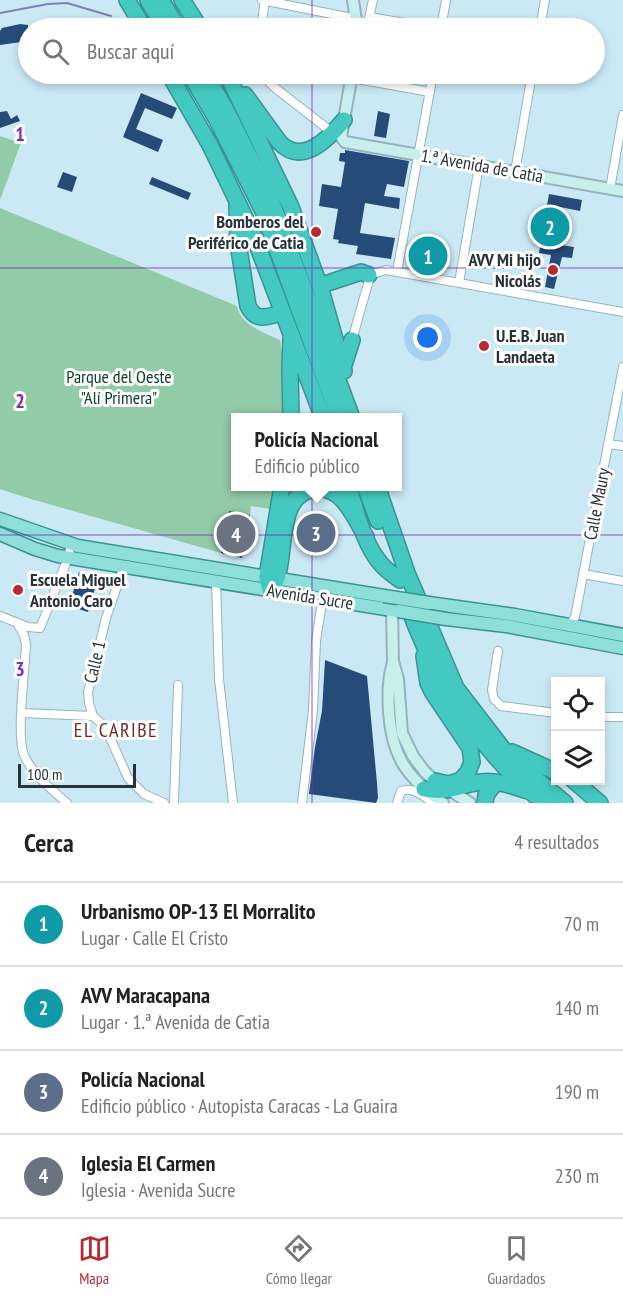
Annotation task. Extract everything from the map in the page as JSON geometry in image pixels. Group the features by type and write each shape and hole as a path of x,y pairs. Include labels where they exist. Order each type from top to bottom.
{"highway":[{"path":"148,0 158,18"},
{"path":"161,0 172,18"},
{"path":"180,0 184,18"},
{"path":"180,0 193,18"},
{"path":"127,1 138,18"},
{"path":"175,84 210,145 253,234 322,413"},
{"path":"196,84 217,120 263,211 318,361 346,413"},
{"path":"211,84 270,197 346,413"},
{"path":"233,84 291,207 321,290 351,393 347,413"},
{"path":"236,84 285,149 293,151 317,147 338,137 344,120"},
{"path":"237,200 238,243 248,306 252,314 258,317 265,318 274,315"},
{"path":"328,282 361,272 369,275"},
{"path":"290,327 318,361"},
{"path":"290,327 291,413"},
{"path":"336,340 342,342 352,340 343,368"},
{"path":"271,582 281,491"},
{"path":"271,582 288,512 301,494 307,491"},
{"path":"330,491 350,510 382,566 403,577"},
{"path":"350,491 366,537"},
{"path":"367,491 403,577 456,688 503,748 565,803"},
{"path":"377,491 422,644 428,683 445,714 472,754 470,768 461,780 449,784 429,785"},
{"path":"422,644 456,708 468,724 483,743 540,800"},
{"path":"503,748 551,770"},
{"path":"429,785 446,797 479,783 496,782 511,785 540,800"},
{"path":"485,803 486,795 496,782"},
{"path":"579,785 600,803"}],"main road":[{"name":"Avenida Sucre","path":"0,519 71,544 271,582 395,610 446,619 496,624 623,648"},
{"name":"Avenida Sucre","path":"0,534 45,553 68,558 216,581 271,582"},
{"name":"Avenida Sucre","path":"323,593 384,596 623,634"}],"street":[{"path":"262,18 264,0 334,18"},
{"path":"353,0 356,18"},
{"path":"373,0 369,17 375,18"},
{"path":"443,18 446,0"},
{"path":"542,18 545,0"},
{"path":"271,84 338,137"},
{"path":"344,120 351,84"},
{"path":"394,84 430,92"},
{"path":"397,272 431,84"},
{"path":"515,172 530,84"},
{"path":"610,189 623,115"},
{"name":"1.ª Avenida de Catia","path":"338,137 418,155 623,191"},
{"path":"459,283 478,166"},
{"path":"352,340 369,275 386,270 623,312"},
{"name":"Calle Maury","path":"562,637 575,617 623,367"},
{"path":"608,444 623,446"},
{"path":"0,616 38,629 41,626 68,558 71,544"},
{"name":"Calle 1","path":"124,566 106,618 94,664 88,692 89,703 93,716 108,733 128,778 144,794 164,803"},
{"path":"583,574 623,581"},
{"path":"216,581 219,679 233,803"},
{"path":"302,803 313,710 316,641 323,593"},
{"path":"395,610 393,662 388,678 392,739 404,767 429,785"},
{"path":"17,623 24,635 26,645 20,742 24,754 37,774 67,803"},
{"path":"498,651 492,690 494,699 501,706 551,712"},
{"path":"174,803 178,685"},
{"path":"22,713 93,716"},
{"path":"605,717 623,717"},
{"path":"397,803 401,790 407,788 434,803"},
{"path":"446,797 470,803"}],"green space":[{"path":"0,136 21,143 0,200"},
{"name":"Parque del Oeste \"Alí Primera\"","path":"0,208 237,306 239,313 248,323 280,340 285,374 284,413 231,413 231,491 274,491 271,509 251,506 250,515 229,511 221,553 0,489"}],"building":[{"path":"18,24 18,42 0,45 2,28"},
{"path":"141,93 177,108 172,119 145,108 136,129 163,140 158,152 123,137"},
{"path":"7,111 11,119 17,115 20,121 0,128 0,112"},
{"path":"378,111 390,114 386,138 374,136"},
{"path":"345,150 409,161 404,187 387,184 384,196 400,198 399,209 365,203 360,233 395,238 391,259 356,254 358,246 338,243 339,240 333,239 338,209 319,206 322,184 341,187 345,162 339,161 340,153 345,153"},
{"path":"63,172 77,177 72,192 57,187"},
{"path":"152,177 191,193 188,200 149,184"},
{"path":"549,194 582,200 580,211 560,207 554,244 574,247 572,258 562,257 554,289 545,287 551,255 539,253"},
{"path":"412,242 448,247 445,271 409,266"},
{"path":"229,511 250,515 242,558 221,553"},
{"path":"79,572 98,578 88,612 69,606"},
{"path":"325,660 367,676 377,783 376,803 309,794 322,711"}],"waterway":[{"path":"0,13 48,4 67,3 111,16"}],"place":[{"name":"AVV Maracapana","path":"550,227"},
{"name":"Bomberos del Periférico de Catia","path":"316,232"},
{"name":"Urbanismo OP-13 El Morralito","path":"428,256"},
{"name":"AVV Mi hijo Nicolás","path":"553,270"},
{"name":"U.E.B. Juan Landaeta","path":"484,346"},
{"name":"Policía Nacional","path":"316,533"},
{"name":"Iglesia El Carmen","path":"236,534"},
{"name":"Escuela Miguel Antonio Caro","path":"18,590"}],"district":[{"name":"EL CARIBE","path":"116,730"}]}
